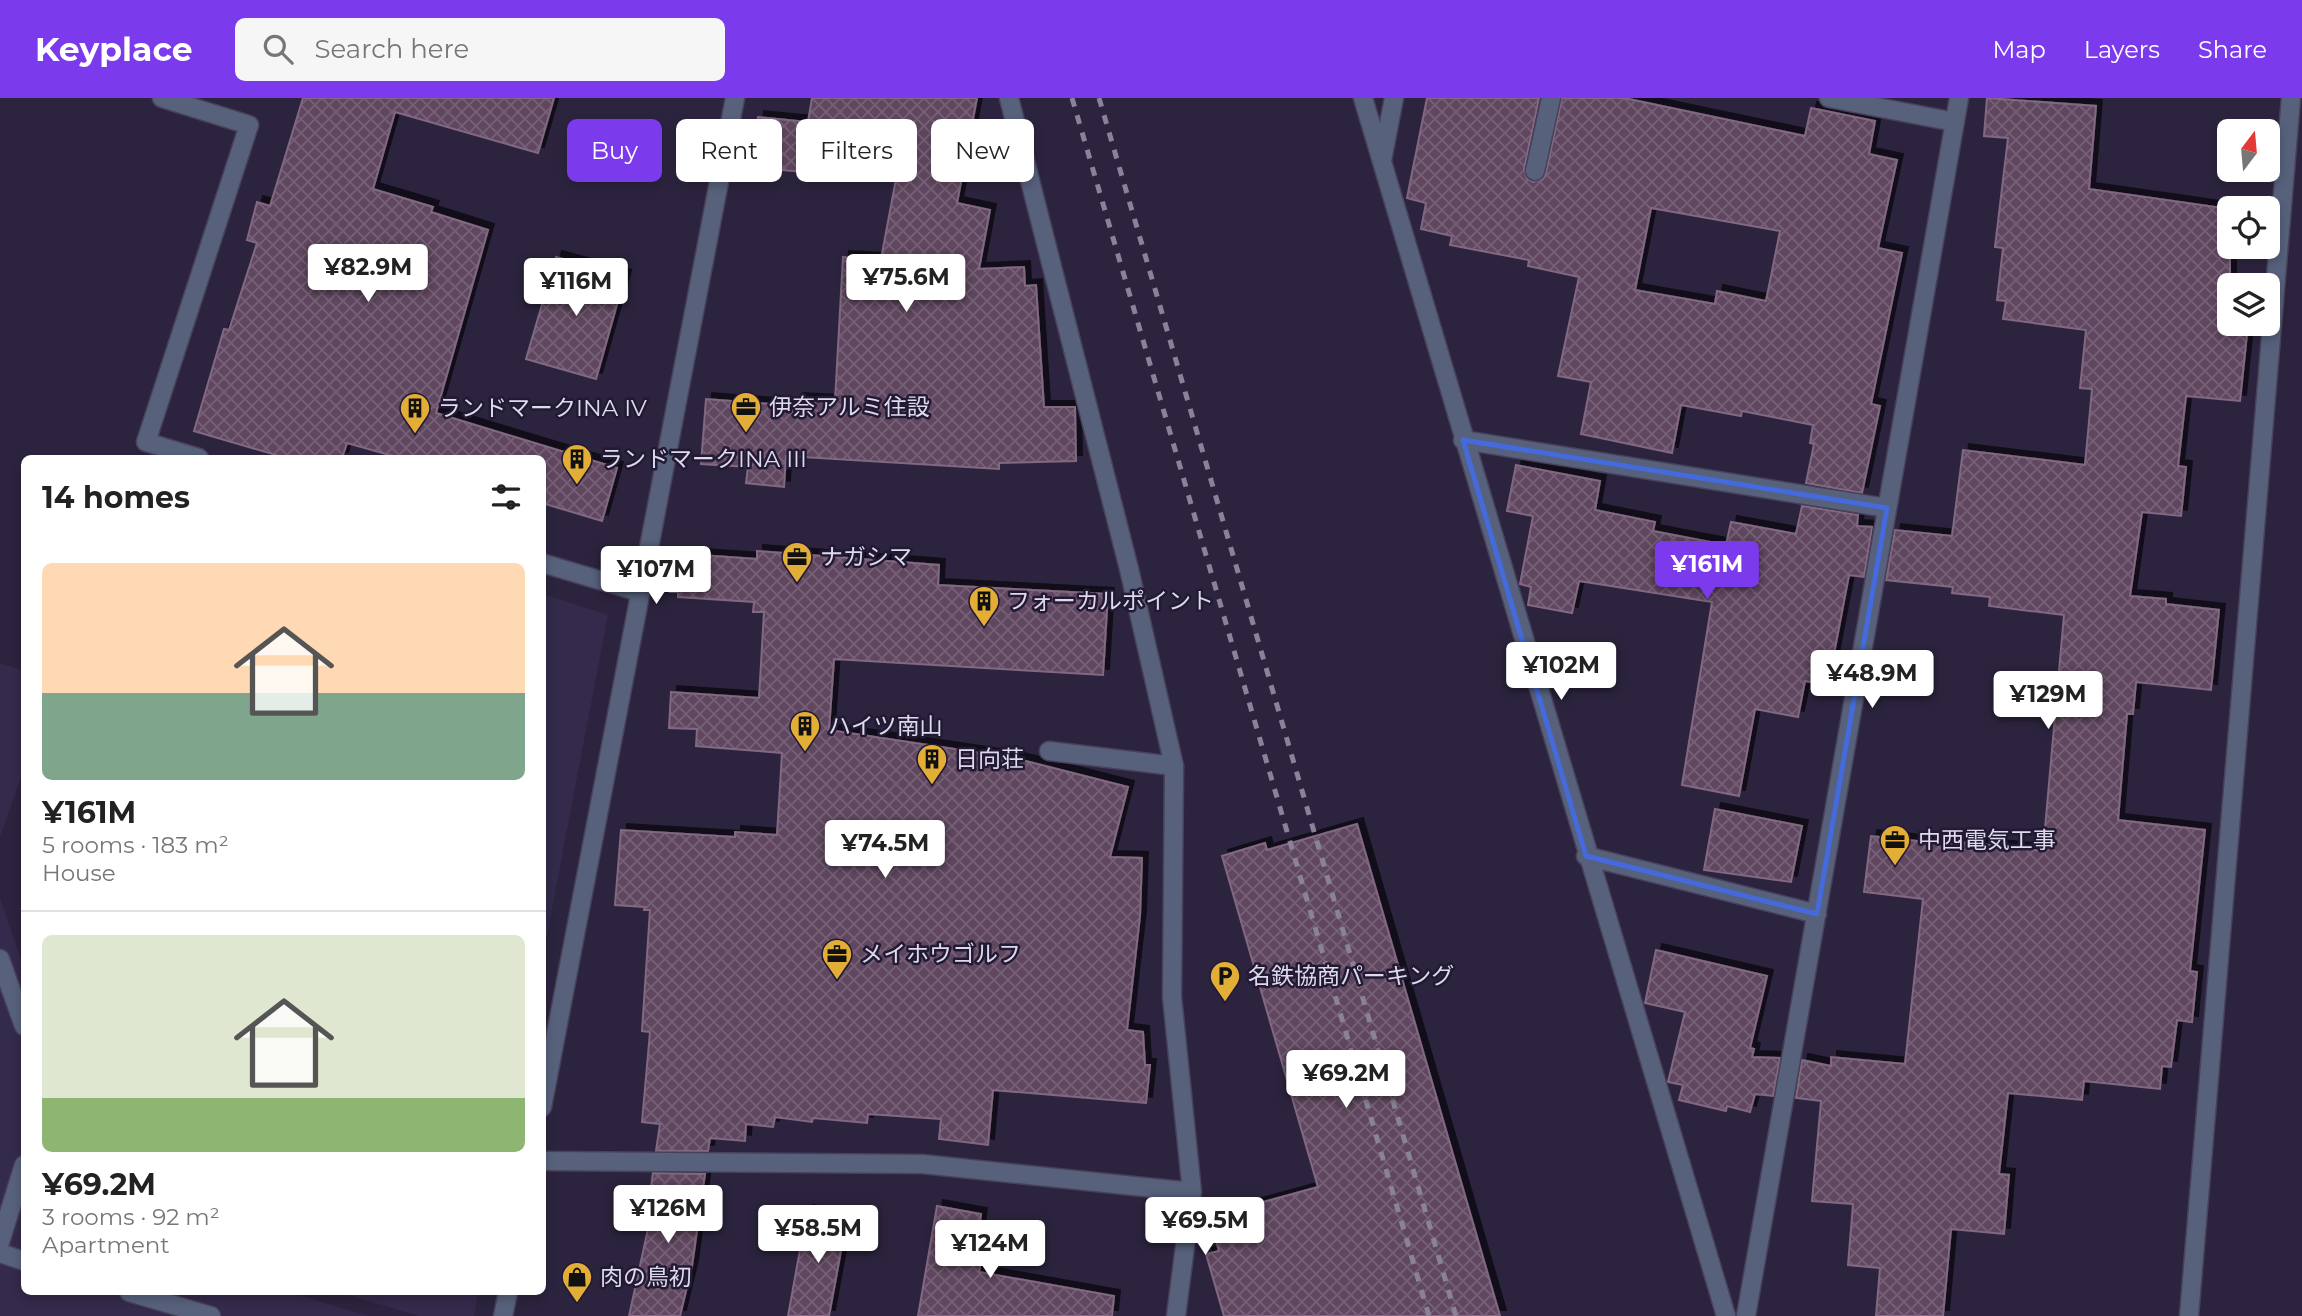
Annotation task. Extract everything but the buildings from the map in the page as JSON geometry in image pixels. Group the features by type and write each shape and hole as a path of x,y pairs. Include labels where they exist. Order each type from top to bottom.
{"street":[{"path":"164,98 249,125 146,442 190,455"},
{"path":"546,1069 549,1040 735,98"},
{"path":"1009,98 1126,556 1174,766 1172,997 1192,1192 1177,1316"},
{"path":"1363,98 1586,856 1726,1316"},
{"path":"1382,162 1394,98"},
{"path":"1535,171 1551,98"},
{"path":"1829,98 1955,122"},
{"path":"1746,1316 1959,98"},
{"path":"2189,1316 2291,98"},
{"path":"1463,440 1887,508"},
{"path":"546,564 639,592"},
{"path":"1049,751 1174,766"},
{"path":"1586,856 1817,914"},
{"path":"0,959 21,1018"},
{"path":"546,1161 922,1164 1192,1192"},
{"path":"0,1242 21,1175"},
{"path":"0,1253 21,1260"},
{"path":"139,1295 211,1316"},
{"path":"503,1316 507,1295"}],"highlighted area":[{"path":"1463,440 1887,508 1817,914 1586,856"}],"shaded area":[{"path":"546,595 608,615 546,940"},
{"path":"0,663 21,670 21,778 0,837"},
{"path":"0,898 21,959 21,1295 297,1295 369,1316 0,1316"},
{"path":"349,1295 478,1295 474,1316 419,1316"}],"railway":[{"path":"1072,98 1429,1316"},
{"path":"1099,98 1456,1316"}],"place":[{"name":"伊奈アルミ住設","path":"746,434"},
{"name":"ランドマークINA IV","path":"415,435"},
{"name":"ランドマークINA III","path":"577,486"},
{"name":"ナガシマ","path":"797,584"},
{"name":"フォーカルポイント","path":"984,628"},
{"name":"ハイツ南山","path":"805,753"},
{"name":"日向荘","path":"932,786"},
{"name":"中西電気工事","path":"1895,867"},
{"name":"メイホウゴルフ","path":"837,981"},
{"name":"名鉄協商パーキング","path":"1225,1003"},
{"name":"肉の鳥初","path":"577,1304"}]}
